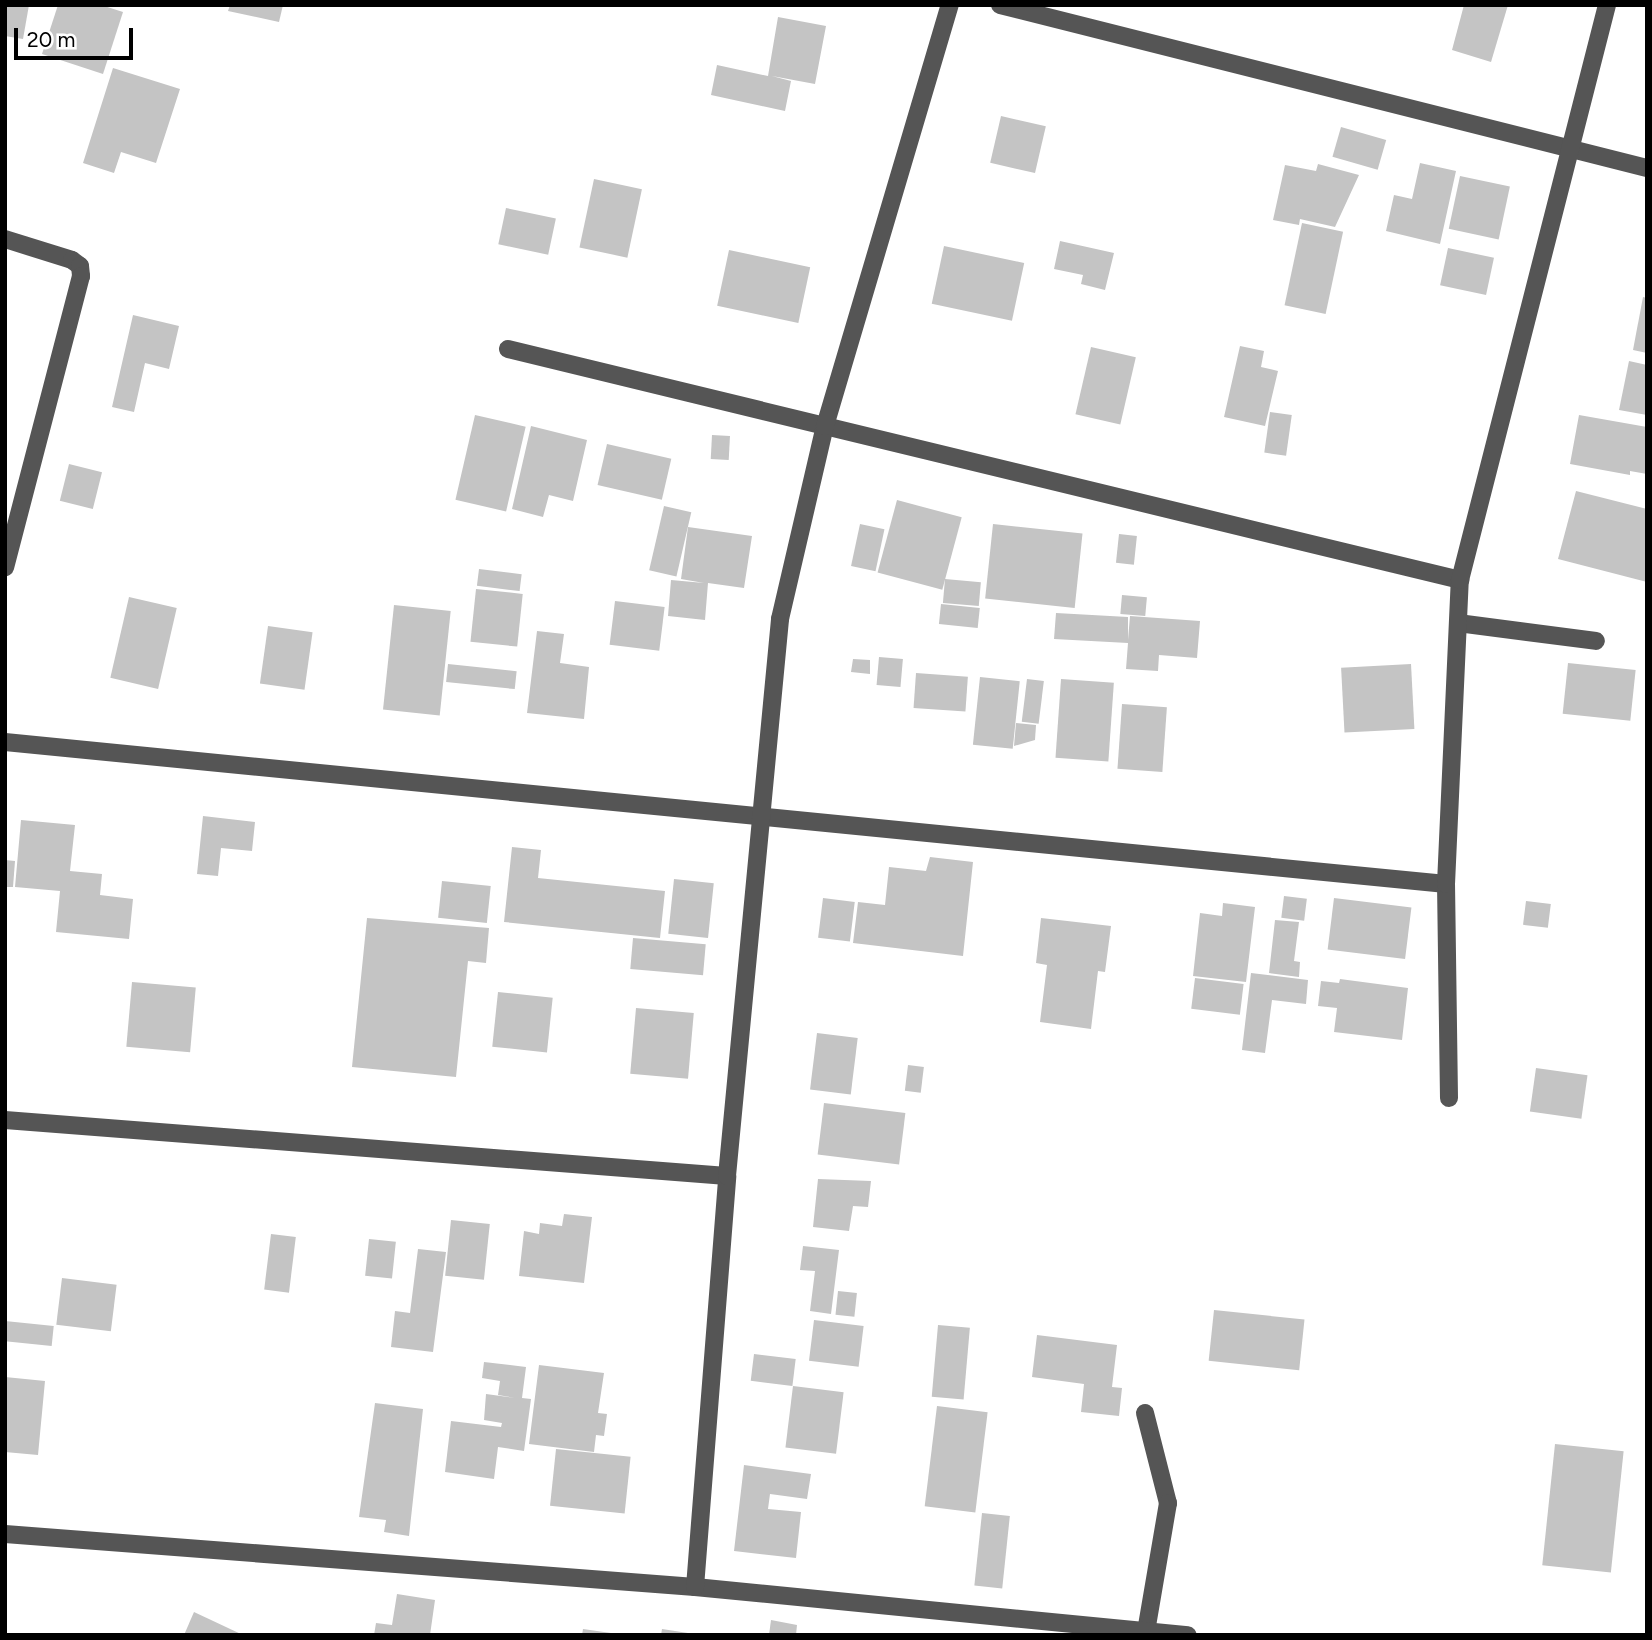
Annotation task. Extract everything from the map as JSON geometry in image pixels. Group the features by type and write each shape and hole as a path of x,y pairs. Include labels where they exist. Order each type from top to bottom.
{"street":[{"path":"695,1587 727,1176 780,619 825,426 950,5"},
{"path":"1000,5 1647,168"},
{"path":"1449,1098 1446,884 1460,580 1607,5"},
{"path":"5,239 72,260 80,266 81,276 5,568"},
{"path":"508,349 1460,580"},
{"path":"1458,623 1596,641"},
{"path":"5,741 1446,884"},
{"path":"5,1120 727,1176"},
{"path":"1146,1413 1168,1503 1146,1632"},
{"path":"5,1534 695,1587 1188,1635"}],"building":[{"path":"5,5 29,5 23,39 5,36"},
{"path":"58,5 101,5 123,12 103,74 42,54"},
{"path":"230,5 283,5 279,22 228,11"},
{"path":"1464,5 1508,5 1491,62 1452,50"},
{"path":"778,17 826,26 815,84 772,76 791,81 785,111 711,95 717,65 768,76"},
{"path":"113,68 180,89 156,163 121,152 114,173 83,163"},
{"path":"1001,116 1046,126 1035,173 990,163"},
{"path":"1341,127 1386,140 1378,170 1332,157"},
{"path":"1420,163 1456,171 1440,244 1386,231 1394,195 1412,199"},
{"path":"1318,164 1359,175 1335,227 1300,219 1299,225 1273,220 1285,165 1316,171"},
{"path":"1460,176 1510,187 1499,239 1449,229"},
{"path":"594,179 642,189 627,258 579,247"},
{"path":"506,208 556,219 548,255 498,244"},
{"path":"1302,223 1343,232 1326,314 1285,305"},
{"path":"1060,241 1114,253 1105,290 1081,284 1083,275 1054,269"},
{"path":"944,246 1024,263 1012,321 932,304"},
{"path":"1448,248 1494,258 1486,295 1440,285"},
{"path":"729,250 810,267 798,323 717,306"},
{"path":"1643,297 1647,298 1647,353 1633,350"},
{"path":"133,315 179,326 169,369 145,363 134,412 112,407"},
{"path":"1240,346 1264,351 1261,367 1278,371 1265,426 1224,417"},
{"path":"1091,347 1136,357 1120,425 1075,414"},
{"path":"1629,361 1647,365 1647,415 1619,410"},
{"path":"1270,412 1292,415 1286,456 1264,453"},
{"path":"475,415 526,427 506,511 455,500"},
{"path":"1579,415 1647,427 1647,474 1630,471 1630,475 1570,464"},
{"path":"531,426 587,440 573,501 549,495 543,517 512,509"},
{"path":"712,435 730,436 729,460 711,459"},
{"path":"607,444 671,459 662,500 598,485"},
{"path":"69,464 102,472 93,509 60,501"},
{"path":"1576,491 1647,509 1647,582 1558,559"},
{"path":"897,500 962,517 942,590 878,572"},
{"path":"664,506 691,512 676,577 649,570"},
{"path":"860,524 884,529 876,571 851,566"},
{"path":"993,524 1083,533 1075,608 985,599"},
{"path":"688,527 752,536 744,588 708,583 705,620 668,616 671,580 704,583 681,579"},
{"path":"1119,534 1137,536 1134,565 1116,563"},
{"path":"479,569 522,574 520,591 477,586"},
{"path":"945,579 981,582 979,606 943,603"},
{"path":"476,589 523,594 517,647 470,642"},
{"path":"1122,595 1147,597 1145,616 1120,614"},
{"path":"129,597 177,608 158,689 110,678"},
{"path":"615,601 665,607 659,651 610,645"},
{"path":"941,604 980,608 978,628 939,624"},
{"path":"394,605 451,611 440,715 383,709"},
{"path":"1056,613 1128,617 1128,640 1130,616 1200,621 1197,658 1159,655 1158,671 1126,669 1128,643 1054,639"},
{"path":"268,626 313,632 304,690 260,683"},
{"path":"537,631 564,634 560,663 589,667 584,719 527,713"},
{"path":"879,657 903,659 900,687 877,685"},
{"path":"853,659 870,660 870,674 851,672"},
{"path":"1568,663 1636,670 1630,721 1563,714"},
{"path":"448,664 517,671 515,689 446,682"},
{"path":"1411,664 1414,729 1344,733 1341,668"},
{"path":"916,673 968,677 965,712 914,708"},
{"path":"980,677 1020,681 1013,749 973,745"},
{"path":"1027,679 1044,681 1039,724 1022,722"},
{"path":"1061,679 1114,683 1108,762 1055,758"},
{"path":"1122,704 1167,707 1162,772 1117,769"},
{"path":"1016,723 1036,725 1035,740 1014,746"},
{"path":"203,816 255,822 252,851 221,848 218,876 197,874"},
{"path":"21,820 75,825 70,871 102,874 100,895 133,899 129,939 56,932 60,891 15,887"},
{"path":"512,847 541,850 538,878 665,891 660,938 504,922"},
{"path":"930,857 973,862 963,956 853,943 858,902 885,905 889,867 926,871"},
{"path":"5,860 15,861 13,887 5,887"},
{"path":"674,879 714,883 708,938 668,934"},
{"path":"442,881 491,886 487,923 438,918"},
{"path":"1284,896 1307,899 1304,921 1281,918"},
{"path":"823,898 855,902 850,942 818,938"},
{"path":"1334,898 1411,908 1405,959 1328,950"},
{"path":"1526,901 1551,904 1548,928 1523,925"},
{"path":"1223,903 1255,907 1246,982 1193,976 1200,913 1222,916"},
{"path":"367,918 489,928 486,963 468,961 456,1077 352,1067"},
{"path":"1041,918 1111,926 1105,972 1098,971 1091,1029 1040,1022 1047,965 1036,963"},
{"path":"1275,920 1299,922 1294,961 1300,962 1299,977 1269,973"},
{"path":"633,938 706,944 703,975 630,969"},
{"path":"1251,973 1308,980 1306,1004 1272,1000 1265,1053 1242,1050"},
{"path":"1195,978 1244,984 1240,1015 1191,1009"},
{"path":"1340,979 1408,988 1402,1040 1334,1032 1337,1008 1318,1006 1321,981 1339,983"},
{"path":"132,982 196,988 190,1052 126,1047"},
{"path":"498,992 553,998 547,1052 492,1047"},
{"path":"636,1008 694,1013 688,1079 630,1074"},
{"path":"817,1033 858,1038 851,1095 810,1090"},
{"path":"908,1065 924,1067 921,1093 905,1091"},
{"path":"1536,1068 1587,1075 1581,1119 1530,1112"},
{"path":"824,1103 905,1113 899,1165 818,1155"},
{"path":"818,1179 871,1181 868,1207 853,1206 849,1231 813,1227"},
{"path":"564,1214 592,1217 584,1283 519,1276 524,1231 539,1234 540,1223 562,1226"},
{"path":"451,1220 490,1224 484,1280 445,1276"},
{"path":"271,1234 296,1237 289,1293 264,1290"},
{"path":"369,1239 396,1242 392,1279 365,1276"},
{"path":"803,1246 839,1250 831,1314 810,1311 815,1271 800,1270"},
{"path":"418,1249 446,1252 433,1352 391,1347 395,1311 410,1313"},
{"path":"62,1278 117,1285 111,1331 56,1325"},
{"path":"838,1291 857,1293 854,1317 835,1315"},
{"path":"1214,1310 1305,1320 1299,1370 1209,1361"},
{"path":"814,1320 864,1326 859,1367 809,1361"},
{"path":"5,1321 54,1326 52,1346 5,1341"},
{"path":"938,1325 970,1328 964,1400 932,1397"},
{"path":"1037,1335 1117,1345 1112,1387 1122,1388 1119,1416 1081,1412 1084,1384 1032,1377"},
{"path":"754,1354 796,1359 792,1386 751,1381"},
{"path":"484,1362 526,1367 522,1398 531,1399 524,1451 498,1447 494,1479 445,1472 451,1421 501,1427 502,1423 484,1420 486,1394 515,1398 498,1395 500,1381 482,1378"},
{"path":"539,1365 604,1373 598,1413 607,1414 604,1436 596,1435 594,1452 529,1444"},
{"path":"5,1377 45,1381 38,1455 5,1452"},
{"path":"793,1386 844,1392 836,1454 785,1448"},
{"path":"375,1403 423,1409 409,1536 384,1532 386,1520 359,1517"},
{"path":"937,1406 988,1412 975,1512 925,1506"},
{"path":"1555,1444 1624,1451 1611,1573 1542,1565"},
{"path":"556,1449 631,1457 625,1514 550,1506"},
{"path":"744,1465 811,1474 807,1499 770,1494 768,1509 801,1512 796,1558 734,1551"},
{"path":"982,1513 1010,1516 1002,1589 974,1586"},
{"path":"397,1594 435,1600 430,1635 374,1635 376,1623 392,1625"},
{"path":"194,1612 243,1635 184,1635"},
{"path":"771,1620 797,1625 796,1635 769,1635"},
{"path":"583,1629 611,1633 611,1635 582,1635"},
{"path":"662,1629 688,1633 688,1635 661,1635"}]}
